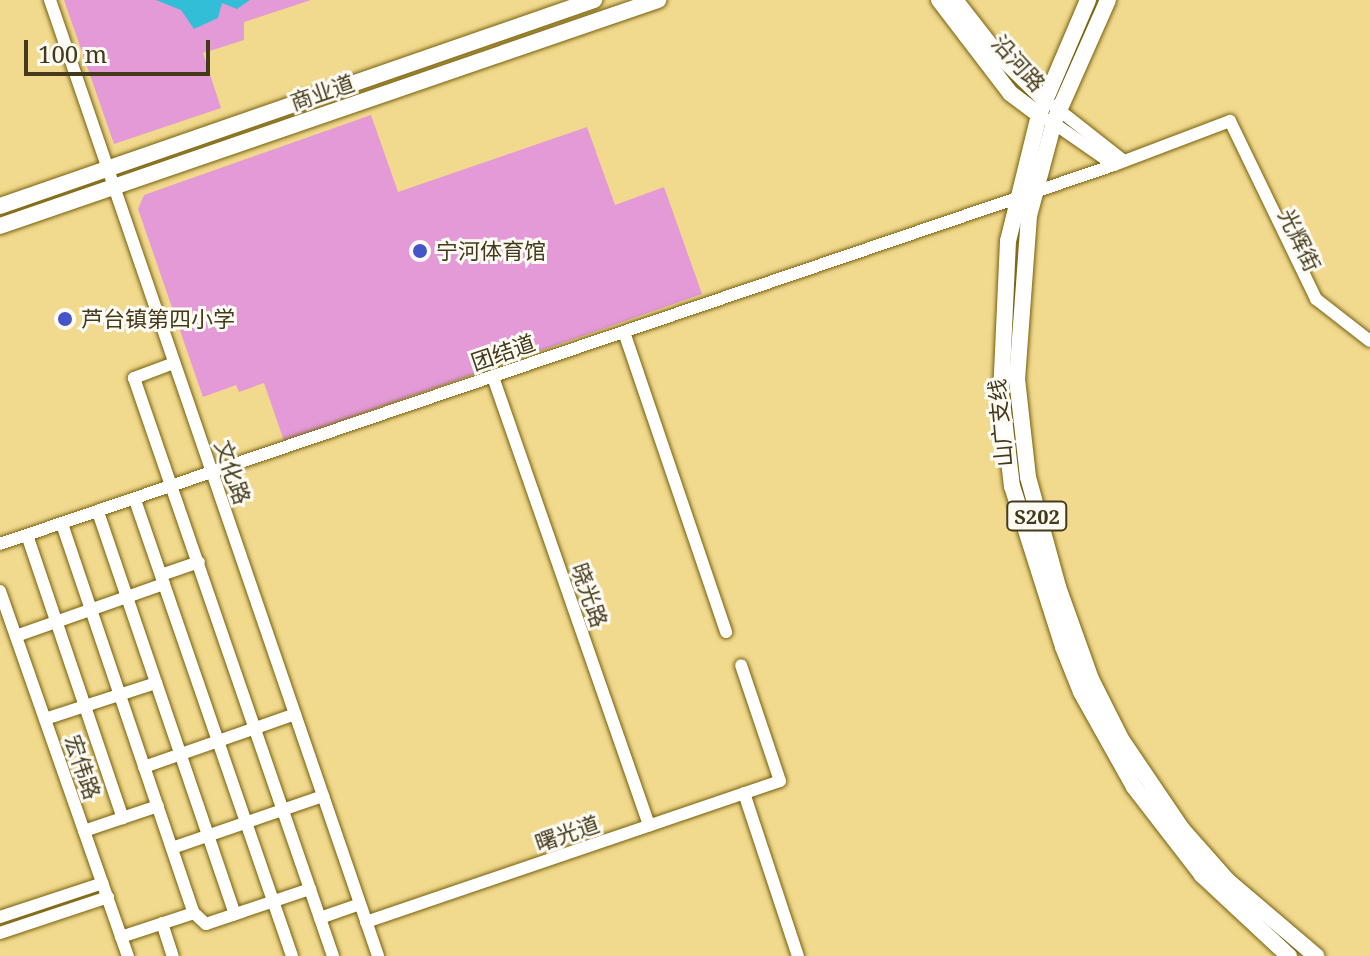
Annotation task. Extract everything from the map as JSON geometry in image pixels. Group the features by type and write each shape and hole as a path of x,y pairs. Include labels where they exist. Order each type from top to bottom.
{"main road":[{"name":"商业道","path":"0,206 594,0"},
{"name":"商业道","path":"0,226 658,0"},
{"name":"沿河路","path":"939,0 1010,93 1049,112"},
{"name":"沿河路","path":"955,0 1049,112"},
{"name":"山广支线","path":"1088,0 1017,196 1002,290 1005,436 1027,543 1063,647 1106,739 1167,834 1230,905 1289,956"},
{"name":"山广支线","path":"1108,0 1049,112 1019,297 1021,431 1044,544 1076,638 1121,739 1182,829 1258,910 1316,956"}],"street":[{"name":"文化路","path":"50,0 378,956"},
{"path":"1049,112 1119,163"},
{"name":"团结道","path":"0,544 1119,163 1226,123"},
{"name":"光辉街","path":"1226,123 1316,299 1370,341"},
{"name":"光辉街","path":"1226,123 1307,300 1331,326 1370,350"},
{"path":"624,332 726,632"},
{"path":"174,363 134,378 333,956"},
{"name":"晓光路","path":"493,377 649,826"},
{"path":"135,500 292,956"},
{"path":"98,512 235,914"},
{"path":"62,524 194,913 206,924 310,889"},
{"path":"27,535 123,818"},
{"path":"16,636 127,597 199,562"},
{"name":"宏伟路","path":"0,591 128,956"},
{"name":"曙光道","path":"366,922 780,781 741,665"},
{"path":"45,719 156,683"},
{"path":"144,767 295,714"},
{"path":"744,793 798,956"},
{"path":"172,848 323,796"},
{"path":"84,831 158,806"},
{"path":"0,917 103,883"},
{"path":"0,933 108,897"},
{"path":"320,918 360,904"},
{"path":"121,937 194,913"},
{"path":"162,923 173,956"}],"shaded area":[{"path":"64,0 311,0 244,22 244,40 203,53 221,108 114,144"},
{"name":"宁河体育馆","path":"371,115 398,192 587,127 615,205 664,187 702,294 284,441 264,383 239,392 236,385 203,397 138,209 144,195"}],"water":[{"path":"156,0 250,0 237,9 222,3 218,18 194,29 181,10"}],"place":[{"name":"宁河体育馆","path":"420,251"},
{"name":"芦台镇第四小学","path":"65,319"}]}
